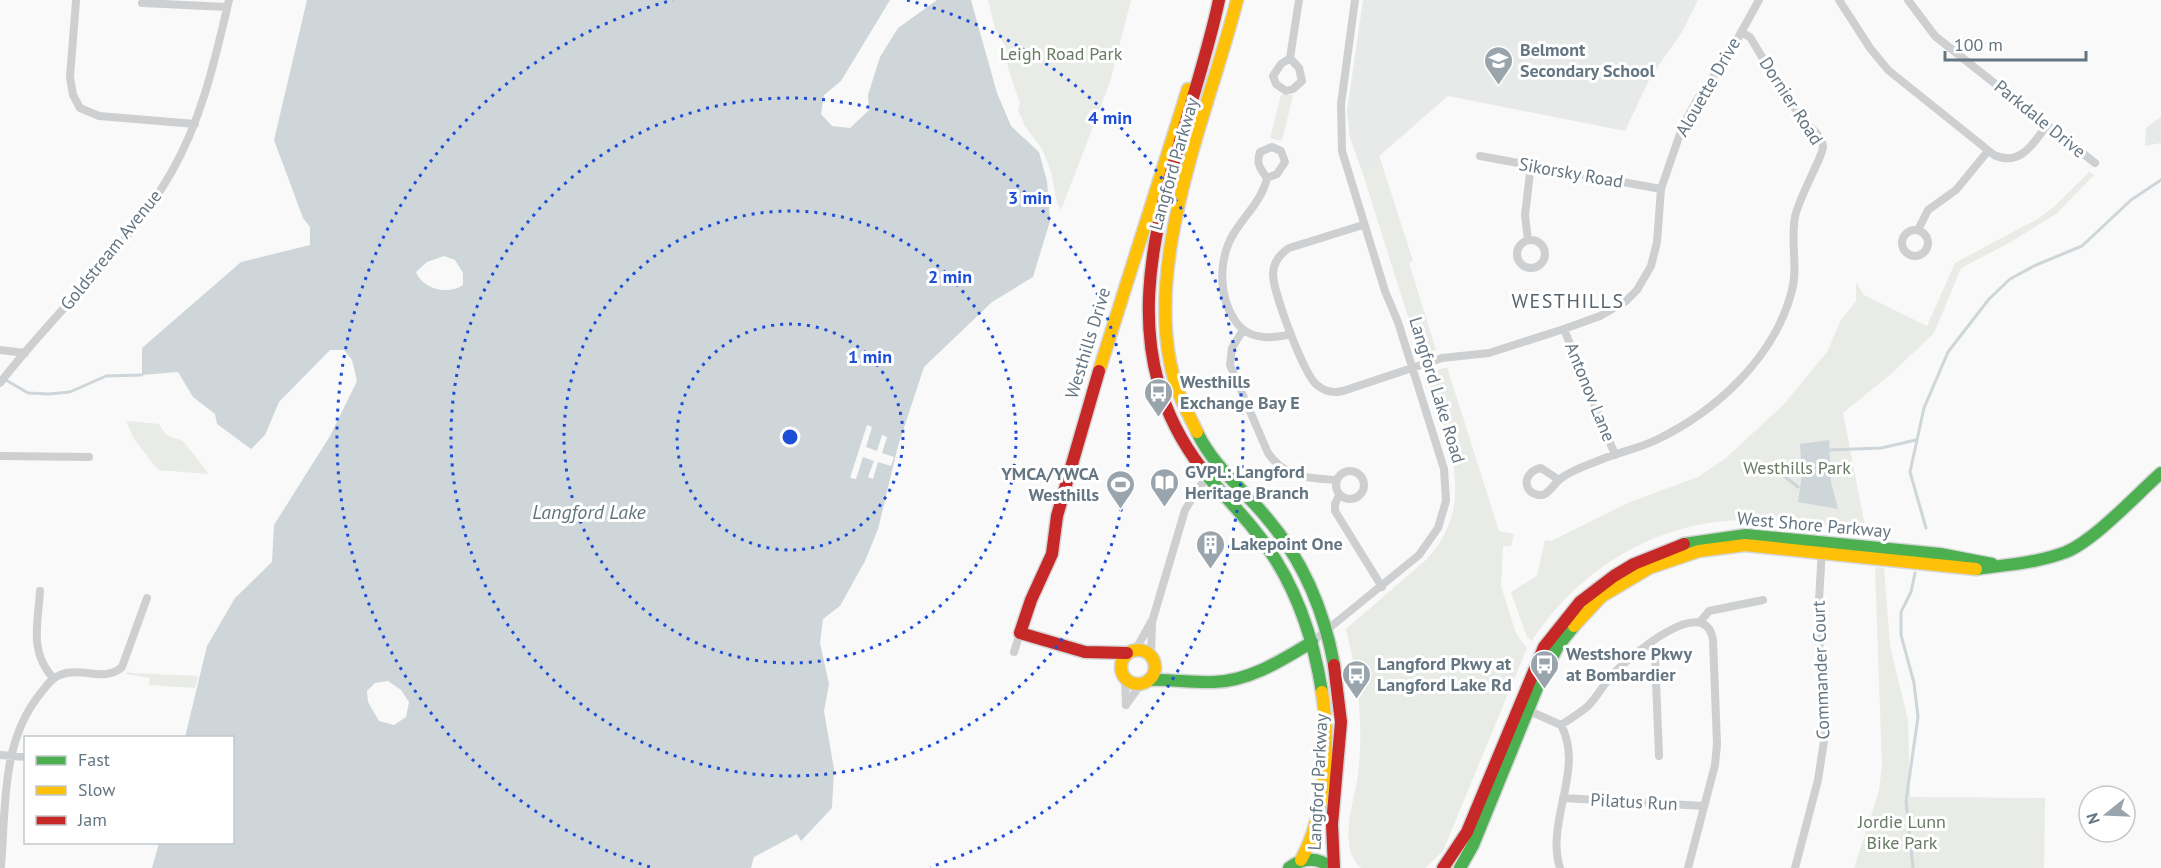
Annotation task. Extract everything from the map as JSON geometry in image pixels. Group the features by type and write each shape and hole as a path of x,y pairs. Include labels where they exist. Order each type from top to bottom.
{"main road":[{"name":"Langford Parkway","path":"1219,0 1208,48 1159,211 1148,281 1148,318 1152,358 1166,412 1178,438 1208,478 1257,534 1275,561 1294,595 1312,642 1323,694 1325,749 1316,825 1301,860"},
{"name":"Langford Parkway","path":"1237,0 1224,56 1179,202 1166,278 1168,338 1178,393 1193,428 1220,466 1269,519 1288,546 1318,602 1327,632 1339,694 1341,729 1331,830 1333,868"},
{"name":"Westhills Drive","path":"1020,633 1031,600 1052,554 1057,516 1084,419 1191,77 1208,48"},
{"name":"West Shore Parkway","path":"1452,867 1476,836 1522,708 1549,661 1570,630 1602,596 1632,577 1675,558 1726,546 1822,546 1940,554 2002,566 2032,562 2068,551 2092,535 2161,473"},
{"path":"1020,633 1085,652 1133,684 1145,682 1153,660 1131,651 1085,652"},
{"name":"Langford Lake Road","path":"1145,682 1184,679 1216,682 1246,675 1275,664 1312,642"},
{"path":"1123,676 1121,662 1131,651"},
{"name":"Langford Lake Road","path":"1153,660 1184,679"},
{"path":"1288,868 1301,860 1319,860 1333,868"}],"street":[{"path":"1290,58 1299,0"},
{"name":"Langford Lake Road","path":"1312,642 1382,587 1426,546 1438,528 1446,501 1444,469 1346,170 1340,136 1341,104 1355,0"},
{"name":"Alouette Drive","path":"1291,334 1311,379 1327,391 1343,391 1451,356 1489,353 1564,329 1614,309 1626,301 1646,278 1655,255 1661,189 1683,125 1759,0"},
{"path":"1839,0 1870,48 1888,70 1988,151 2000,158 2018,157 2027,151 2047,125"},
{"name":"Parkdale Drive","path":"1908,0 1935,36 2095,163"},
{"path":"76,1 70,76 72,95 80,108 99,116 195,124"},
{"path":"142,3 228,4"},
{"name":"Goldstream Avenue","path":"0,383 150,205 172,172 195,124 212,75 228,4"},
{"name":"Dornier Road","path":"1559,480 1667,435 1695,418 1722,397 1765,347 1791,294 1795,272 1792,244 1796,213 1807,182 1823,153 1823,146 1820,138 1789,99 1750,36 1741,32"},
{"path":"1918,230 1928,210 1956,190 1988,151"},
{"name":"Sikorsky Road","path":"1480,156 1661,189"},
{"path":"1528,240 1525,215 1531,165"},
{"path":"1267,178 1261,196 1230,240 1224,260 1223,283 1227,304 1243,330 1264,338 1291,334 1274,280 1274,268 1278,258 1290,248 1363,225"},
{"name":"Antonov Lane","path":"1564,329 1615,455"},
{"path":"1243,330 1232,348 1230,365 1268,453 1278,465 1296,476 1336,480"},
{"path":"0,350 25,352"},
{"path":"0,456 89,457"},
{"path":"1153,660 1152,622 1185,510 1208,478 1220,466"},
{"path":"1336,480 1343,473 1354,471 1363,479 1363,490 1355,498 1344,498 1340,495"},
{"path":"1336,480 1340,495 1335,504 1335,511 1382,587"},
{"name":"Commander Court","path":"1795,868 1818,780 1824,741 1818,617 1822,546"},
{"path":"40,591 37,652 43,667 53,678"},
{"path":"1,867 10,756 22,721 53,678 70,672 107,674 117,671 126,659 147,598"},
{"path":"1561,726 1589,705 1621,666 1650,643 1682,625 1700,622 1709,611 1752,600 1763,600"},
{"path":"1131,651 1152,622"},
{"path":"1688,868 1715,765 1717,744 1713,640 1710,631 1700,622"},
{"name":"Westhills Drive","path":"1014,652 1020,633"},
{"path":"1650,643 1655,656 1659,756"},
{"path":"1123,676 1126,705 1145,682"},
{"path":"1522,708 1561,726 1569,749 1556,844 1560,868"},
{"path":"0,755 24,757"},
{"name":"Pilatus Run","path":"1563,798 1704,807"}],"shaded area":[{"name":"Belmont Secondary School","path":"1363,0 1698,0 1682,32 1650,78 1625,131 1448,96 1362,171 1350,138 1347,111"},
{"path":"2161,117 2161,143 2145,146 2146,128"}],"green space":[{"name":"Leigh Road Park","path":"988,0 1131,0 1110,82 1061,210 1057,203 1051,171 1042,149 1025,126 1018,110 1020,103 1008,68 1004,44 995,28"},
{"path":"1281,95 1293,95 1282,141 1270,138"},
{"path":"1379,155 1413,261 1409,263 1436,350 1420,355 1362,171"},
{"name":"Westhills Park","path":"2089,172 2094,175 2056,214 2009,243 1961,268 1934,333 1892,373 1843,413 1866,531 1757,520 1710,523 1679,530 1650,540 1622,554 1596,572 1572,592 1532,641 1527,637 1511,592 1537,576 1545,540 1551,541 1630,502 1698,477 1726,458 1784,404 1827,352 1841,320 1856,301 1856,282 1864,295 1927,326 1955,263 2039,218 2055,206"},
{"path":"1447,367 1499,531 1514,534 1511,546 1503,546 1501,586 1516,633 1527,648 1443,851 1425,868 1361,868 1354,859 1348,837 1360,757 1360,720 1357,683 1346,629 1427,559 1443,537 1452,515 1455,492 1454,469 1449,445 1426,374"},
{"path":"126,421 159,424 166,435 183,441 209,474 158,470 134,439"},
{"name":"Jordie Lunn Bike Park","path":"1875,567 1884,568 1890,646 1908,720 1910,797 2045,798 2044,868 1854,868 1879,791 1882,765"},
{"path":"128,671 198,676 195,688 149,685 150,678 126,674"}],"water":[{"name":"Langford Lake","path":"307,0 890,0 841,81 824,95 821,114 832,126 850,128 869,110 868,95 880,57 898,28 937,0 971,0 997,93 1011,126 1039,152 1047,181 1050,221 1033,277 992,302 924,367 898,446 878,529 865,561 840,606 823,619 820,643 829,684 824,711 834,769 832,808 801,841 797,834 754,857 751,868 152,868 159,844 234,844 234,736 185,736 207,646 235,598 272,562 274,525 330,436 357,381 352,360 344,350 330,350 279,402 265,435 251,449 217,424 215,414 193,397 178,372 142,375 142,348 241,262 310,245 310,227 303,218 274,140","holes":["444,256 455,260 463,273 463,285 451,290 430,287 419,278 416,272 427,262","388,681 401,690 409,702 406,717 394,725 379,721 368,702 367,691 375,683"]},
{"path":"1829,440 1831,482 1838,509 1798,502 1802,475 1800,444"}],"pier":[{"path":"867,425 872,427 866,447 877,451 882,435 887,437 882,453 894,457 891,466 878,462 873,479 868,477 874,461 863,457 856,479 850,478"}],"waterway":[{"path":"1926,528 1910,472 1924,408 1948,352 1989,299 2010,279 2036,265 2082,246 2131,200 2161,180"},
{"path":"4,379 28,393 49,394 70,392 106,376 142,375"},
{"path":"1829,450 1881,448 1916,440"},
{"path":"1774,468 1798,487"},
{"path":"1913,868 1906,801 1918,717 1914,683 1901,635 1901,612 1911,592 1915,573"}],"traffic: fast":[{"path":"1197,432 1211,456 1279,533 1301,568 1318,605 1334,665"},
{"path":"1202,469 1256,532 1281,568 1307,628 1322,692"},
{"path":"1976,569 2033,561 2066,552 2090,538 2161,473"},
{"path":"1684,544 1746,535 1940,554 1992,564"},
{"path":"1460,868 1473,845 1539,683 1558,646 1574,626"},
{"path":"1149,680 1214,682 1240,678 1253,674 1312,642"},
{"path":"1289,868 1305,860 1316,860 1332,868"}],"traffic: slow":[{"path":"1197,432 1178,391 1167,345 1165,297 1171,246 1181,195 1237,0"},
{"path":"1099,371 1188,89"},
{"path":"1574,626 1602,596 1649,568 1699,551 1745,545 1976,569"},
{"path":"1138,650 1150,655 1155,667 1150,679 1138,684 1126,679 1121,667 1126,655 1138,650"},
{"path":"1301,860 1316,821 1324,778 1326,734 1322,692"}],"traffic: jam":[{"path":"1202,469 1169,413 1152,356 1149,297 1156,238 1169,179 1219,0"},
{"path":"1099,371 1057,516 1052,554 1031,600 1020,633 1085,652 1127,653"},
{"path":"1443,868 1467,832 1544,647 1580,602 1614,576 1634,564 1684,544"},
{"path":"1334,665 1341,722 1332,824 1334,868"}],"place":[{"name":"Belmont Secondary School","path":"1499,86"},
{"name":"Westhills Exchange Bay E","path":"1159,418"},
{"name":"GVPL: Langford Heritage Branch","path":"1164,508"},
{"name":"YMCA/YWCA Westhills","path":"1120,510"},
{"name":"Lakepoint One","path":"1210,570"},
{"name":"Westshore Pkwy at Bombardier","path":"1545,690"},
{"name":"Langford Pkwy at Langford Lake Rd","path":"1356,700"}],"district":[{"name":"WESTHILLS","path":"1568,301"}]}
